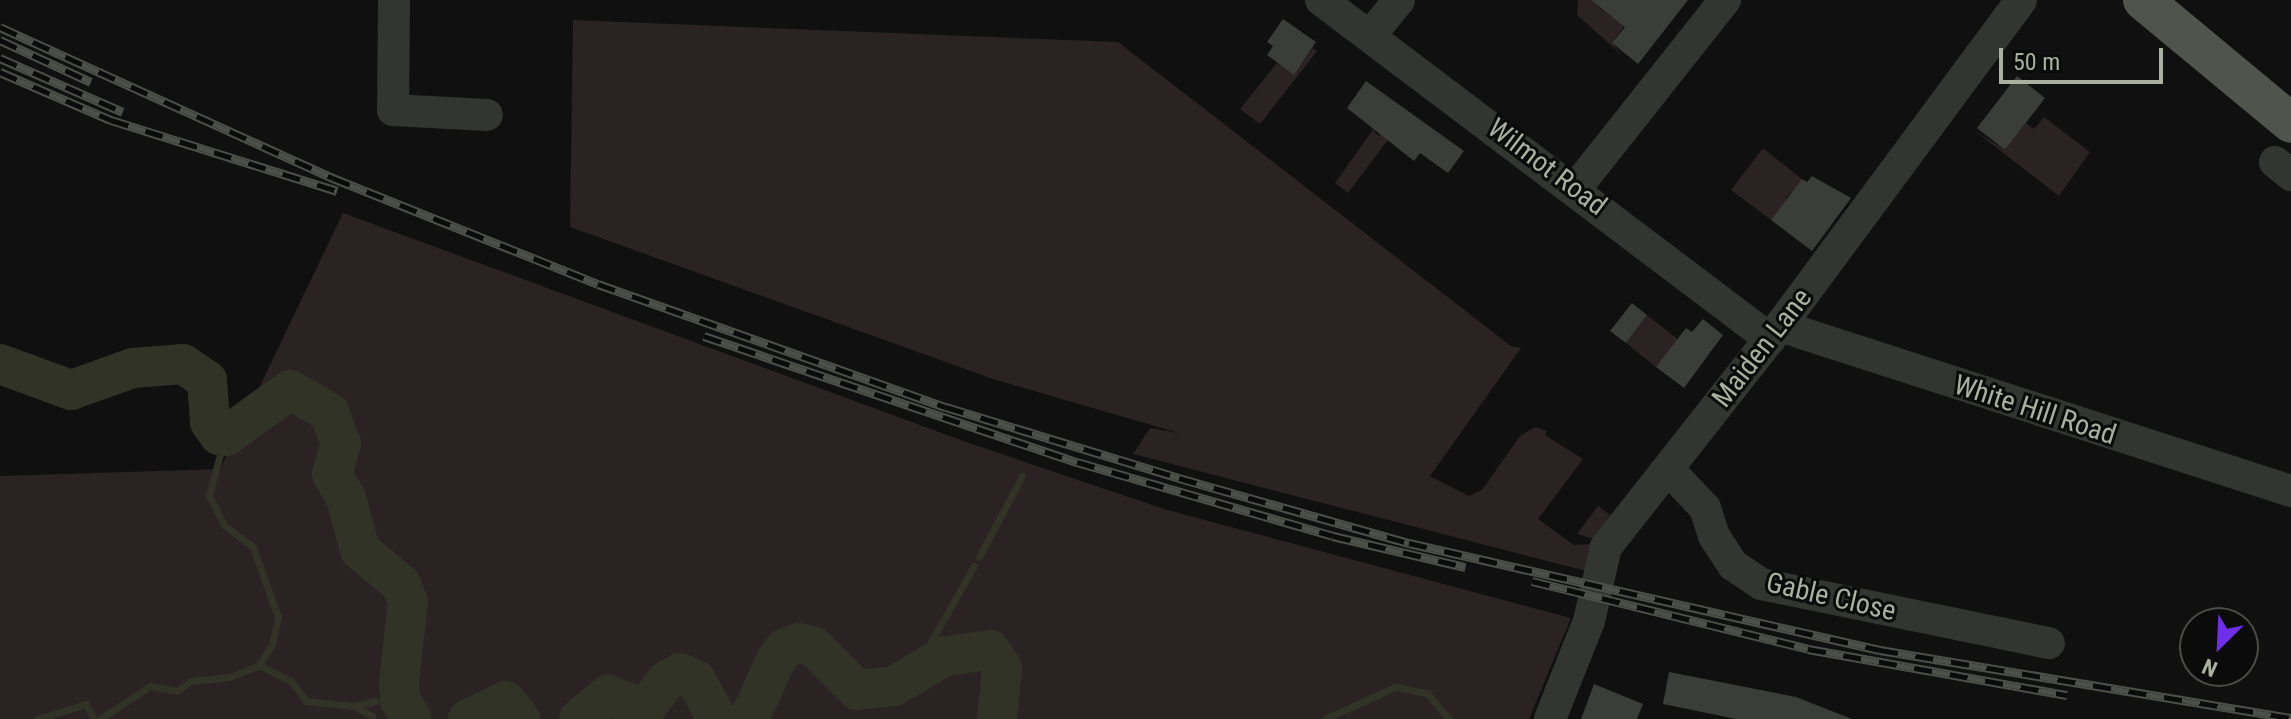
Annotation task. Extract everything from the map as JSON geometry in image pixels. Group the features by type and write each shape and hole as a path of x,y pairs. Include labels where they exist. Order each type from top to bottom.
{"main road":[{"path":"2143,0 2273,96 2291,123"}],"street":[{"path":"394,0 393,110 487,115"},
{"name":"Wilmot Road","path":"1321,0 1775,332"},
{"path":"1370,36 1399,0"},
{"path":"1576,188 1725,0"},
{"name":"Maiden Lane","path":"1550,719 1589,621 1606,547 1775,332 2021,0"},
{"name":"White Hill Road","path":"1775,332 2291,491"},
{"name":"Gable Close","path":"1668,469 1705,508 1714,536 1733,565 1761,584 2049,643"}],"shaded area":[{"path":"1578,0 1591,0 1604,11 1643,0 1612,43 1622,55 1577,15"},
{"path":"573,20 1118,42 1511,346 1521,348 1430,476 1469,496 1482,490 1520,436 1535,427 1547,431 1545,435 1583,459 1538,519 1574,545 1591,544 1586,571 1133,454 1150,428 1179,433 993,379 570,227"},
{"path":"1313,48 1317,51 1260,124 1240,109 1277,63 1294,74"},
{"path":"2044,117 2090,152 2059,196 1975,131 2005,150 2026,123 2034,129"},
{"path":"1377,124 1374,132 1379,136 1386,128 1393,133 1348,193 1335,183"},
{"path":"1763,148 1802,179 1798,185 1807,204 1792,192 1786,198 1792,203 1771,220 1731,190"},
{"path":"343,213 969,443 1164,509 1571,618 1529,719 0,719 0,476 220,469"},
{"path":"1647,315 1684,344 1656,367 1626,343"},
{"path":"1598,506 1610,515 1594,539 1577,534"}],"building":[{"path":"1591,0 1688,0 1638,64 1612,43 1625,27"},
{"path":"1283,19 1316,42 1294,75 1267,55 1273,46 1267,42"},
{"path":"2017,76 2045,98 2005,150 1977,128"},
{"path":"1366,81 1464,151 1448,173 1420,153 1414,161 1347,108"},
{"path":"1812,176 1851,198 1812,251 1771,220 1802,179 1807,182"},
{"path":"1632,303 1647,315 1626,343 1610,331"},
{"path":"1703,319 1723,335 1684,388 1656,367 1686,328 1692,332"},
{"path":"1669,672 1796,697 1852,719 1736,719 1663,704"},
{"path":"1594,684 1643,704 1637,719 1581,719"}],"waterway":[{"path":"0,364 71,390 133,368 183,364 207,380 210,422 219,435 226,436 290,390 329,412 341,443 332,474 346,498 360,550 401,584 408,602 399,682 400,700 412,719"},
{"path":"100,719 150,686 177,691 191,681 230,677 259,665 272,644 278,617 253,547 224,525 209,495 221,451"},
{"path":"979,557 1022,476"},
{"path":"910,679 974,566"},
{"path":"749,719 776,660 785,648 799,643 813,646 857,690 894,686 945,656 990,650 1002,668 997,719"},
{"path":"259,665 291,681 306,701 354,706 372,716"},
{"path":"579,719 608,695 645,709 666,681 680,673 696,680 717,719"},
{"path":"1325,719 1395,687 1427,693 1449,719"},
{"path":"354,706 375,701"},
{"path":"468,719 506,701 520,719"},
{"path":"37,719 86,704 94,719"}],"railway":[{"path":"0,27 333,178 598,284 946,407 1179,478 1409,543 1880,650 2291,718"},
{"path":"0,40 91,82"},
{"path":"0,58 123,112"},
{"path":"0,72 111,120 337,191"},
{"path":"704,336 1077,462 1333,536 1465,567"},
{"path":"1532,581 1808,649 2067,695"}]}
